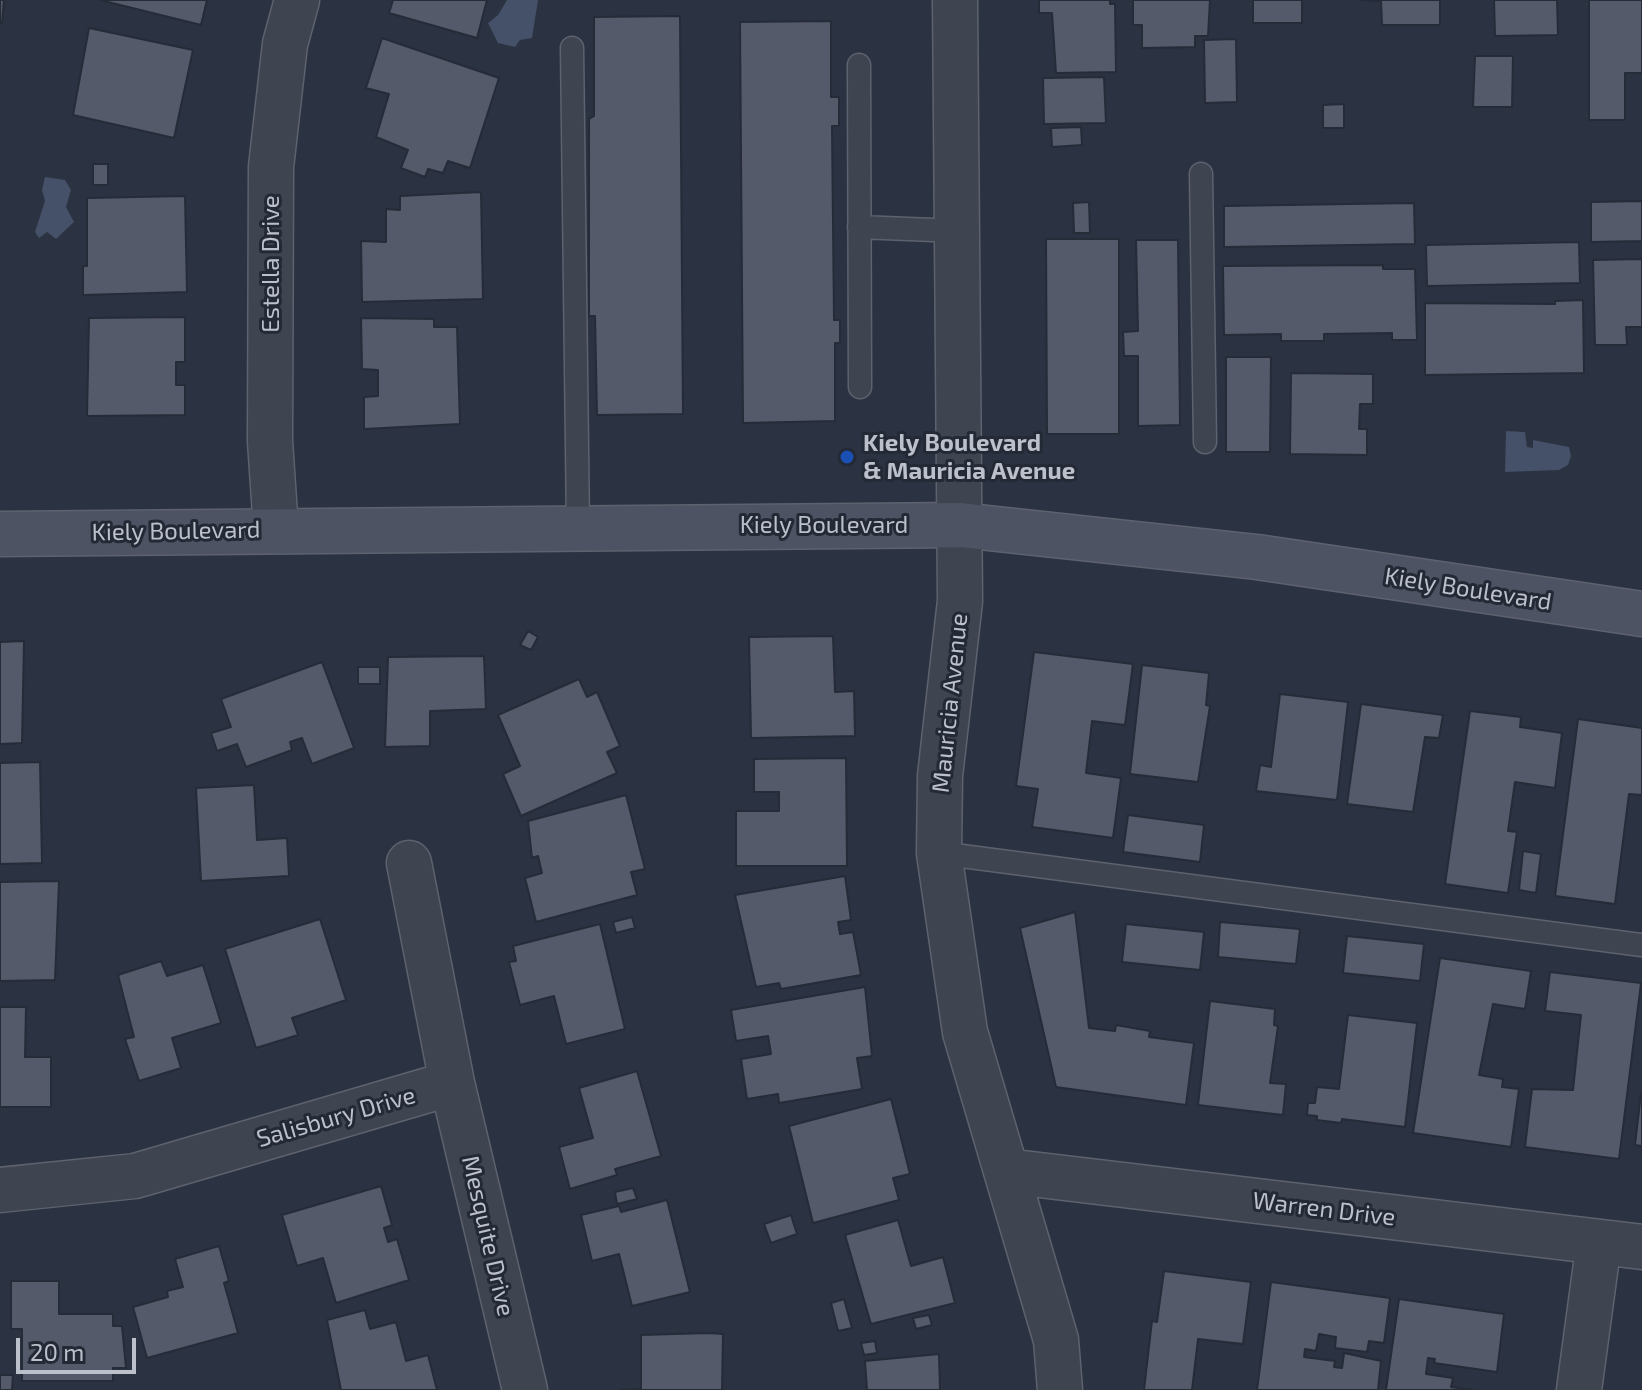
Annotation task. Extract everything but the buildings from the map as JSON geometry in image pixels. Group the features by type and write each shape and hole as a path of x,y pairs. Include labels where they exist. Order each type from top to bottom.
{"main road":[{"name":"Kiely Boulevard","path":"0,534 960,525 1257,557 1642,614"}],"street":[{"name":"Estella Drive","path":"276,530 270,441 271,167 285,44 297,0"},
{"name":"Mauricia Avenue","path":"955,0 960,601 940,776 939,853 965,1032 1056,1340 1060,1390"},
{"path":"409,863 452,1083"},
{"name":"Salisbury Drive","path":"0,1190 135,1176 452,1083"},
{"name":"Mesquite Drive","path":"452,1083 525,1390"},
{"name":"Warren Drive","path":"1006,1171 1642,1247"},
{"path":"1579,1390 1599,1242"}],"lane":[{"path":"572,48 578,528"},
{"path":"859,65 860,387"},
{"path":"1201,174 1205,442"},
{"path":"859,227 958,231"},
{"path":"939,853 1642,945"}],"water":[{"path":"507,0 538,0 532,38 520,40 515,47 498,43 488,23 498,15"},
{"path":"45,177 65,180 71,190 66,207 74,222 56,239 47,232 39,238 35,232 45,201 42,190"},
{"path":"1506,431 1525,432 1527,447 1533,448 1533,440 1569,447 1571,456 1568,465 1559,470 1505,472"}],"place":[{"name":"Kiely Boulevard & Mauricia Avenue","path":"847,457"}]}
